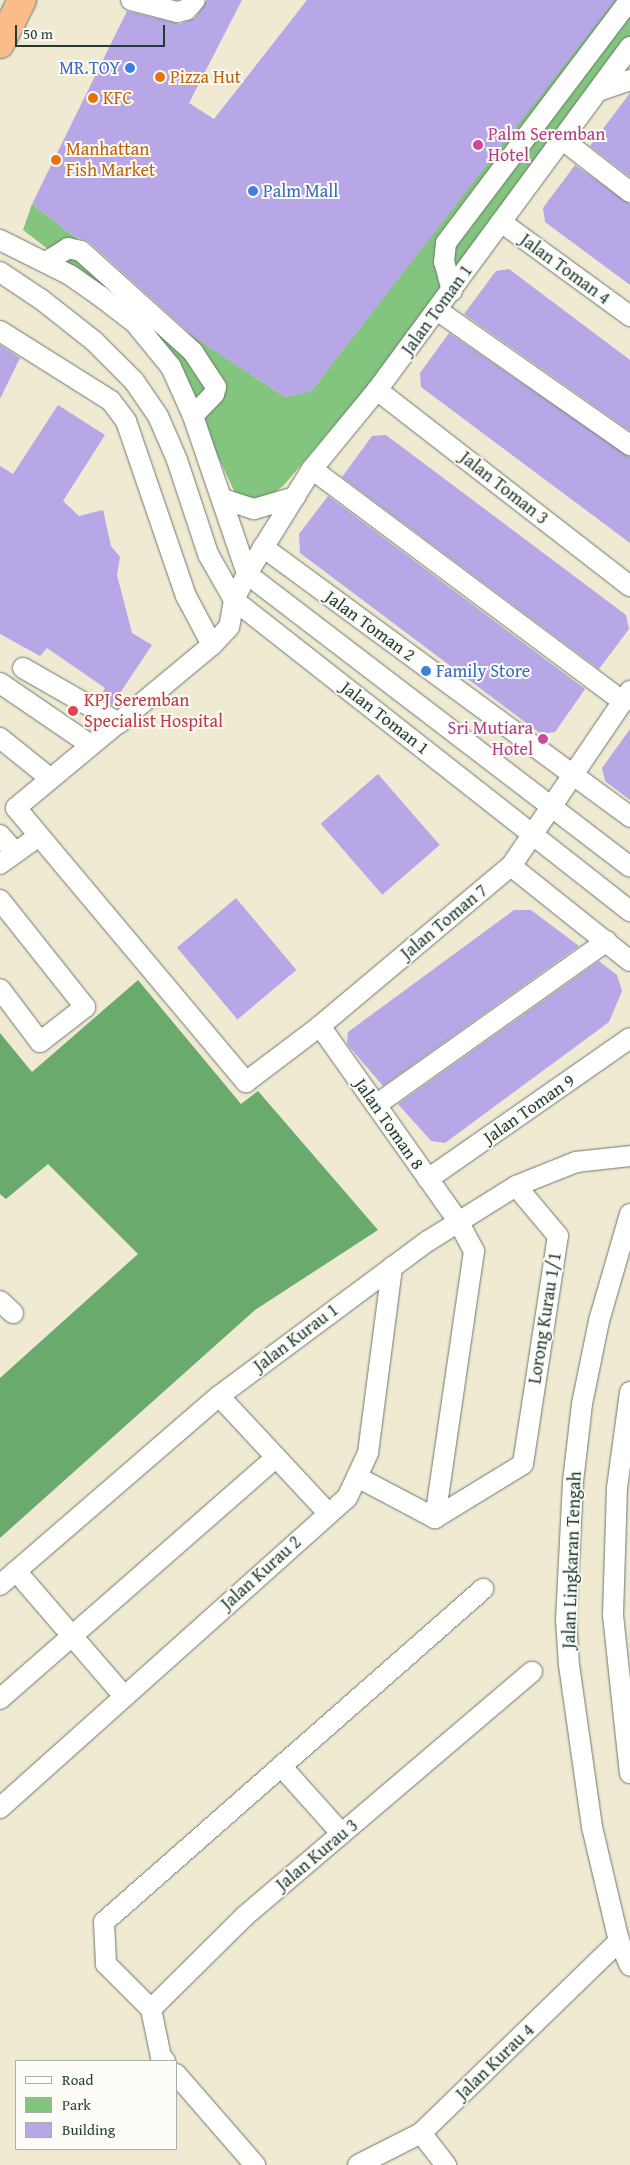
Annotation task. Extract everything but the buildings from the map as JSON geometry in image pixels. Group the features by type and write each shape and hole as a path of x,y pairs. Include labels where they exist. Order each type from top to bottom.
{"highway":[{"path":"0,44 22,0"}],"street":[{"path":"131,0 177,12 186,10 195,0"},
{"path":"452,291 444,262 446,243 630,0"},
{"name":"Jalan Toman 1","path":"234,600 263,547 312,469 377,390 452,291 630,47"},
{"path":"598,91 630,80"},
{"path":"563,140 630,192"},
{"path":"494,179 508,176 530,183"},
{"name":"Jalan Toman 4","path":"501,222 630,316"},
{"path":"0,240 70,274 136,323 171,367 193,416 223,499 247,574"},
{"path":"46,262 74,247 91,259 154,313 193,352 213,379 216,391 193,416"},
{"name":"Jalan Toman 1","path":"0,272 42,300 94,341 134,381 158,416 177,460 208,554 234,600 630,911"},
{"path":"437,310 630,445"},
{"path":"0,331 111,401 126,421 186,596 212,645"},
{"name":"Jalan Toman 3","path":"377,390 630,586"},
{"path":"312,469 626,697"},
{"path":"223,499 254,509 295,497"},
{"name":"Jalan Toman 2","path":"263,547 630,817"},
{"name":"Jalan Toman 1","path":"247,574 554,806 630,867"},
{"path":"0,835 8,858 39,836 16,808 212,645 229,627 234,600"},
{"path":"352,653 369,626"},
{"path":"23,668 119,723"},
{"path":"0,683 92,745"},
{"name":"Jalan Toman 7","path":"39,836 246,1082 320,1026 511,866 554,806 626,697"},
{"path":"0,738 51,779"},
{"path":"511,866 630,961"},
{"path":"0,900 85,1007 40,1042 0,989"},
{"path":"376,1105 607,941"},
{"name":"Jalan Toman 8","path":"320,1026 458,1221 474,1251 435,1518"},
{"name":"Jalan Toman 9","path":"428,1179 630,1038"},
{"name":"Jalan Kurau 1","path":"0,1585 219,1396 392,1267 458,1221 516,1186 576,1162 630,1156"},
{"name":"Lorong Kurau 1/1","path":"435,1518 523,1464 558,1236 516,1186"},
{"name":"Jalan Lingkaran Tengah","path":"630,1214 599,1320 582,1404 573,1482 566,1619 569,1665 592,1827 619,1941 630,1966"},
{"name":"Jalan Kurau 2","path":"0,1808 347,1498 359,1478 368,1453 392,1267"},
{"path":"629,1761 613,1615 613,1553 617,1488 630,1392"},
{"path":"219,1396 329,1514"},
{"path":"0,1699 71,1634 276,1457"},
{"path":"359,1478 435,1518"},
{"path":"16,1571 124,1696"},
{"path":"164,2060 161,2057 151,2009 106,1964 104,1922 483,1589"},
{"name":"Jalan Kurau 3","path":"151,2009 246,1916 532,1672"},
{"path":"281,1766 342,1834"},
{"name":"Jalan Kurau 4","path":"358,2165 421,2133 619,1941"},
{"path":"178,2076 254,2165"},
{"path":"421,2133 446,2165"}],"green space":[{"path":"614,0 630,0 630,43 437,304 284,485 268,498 252,501 237,497 214,448 135,316 23,230 32,204 109,263 176,325 285,397 311,391"},
{"path":"138,980 241,1104 258,1091 378,1230 255,1310 0,1538 0,1378 138,1254 48,1164 6,1199 0,1194 0,1033 32,1072"}],"place":[{"name":"MR.TOY","path":"130,68"},
{"name":"Pizza Hut","path":"160,77"},
{"name":"KFC","path":"93,98"},
{"name":"Palm Seremban Hotel","path":"478,145"},
{"name":"Manhattan Fish Market","path":"56,160"},
{"name":"Palm Mall","path":"253,191"},
{"name":"Family Store","path":"426,671"},
{"name":"KPJ Seremban Specialist Hospital","path":"73,711"},
{"name":"Sri Mutiara Hotel","path":"543,739"}]}
